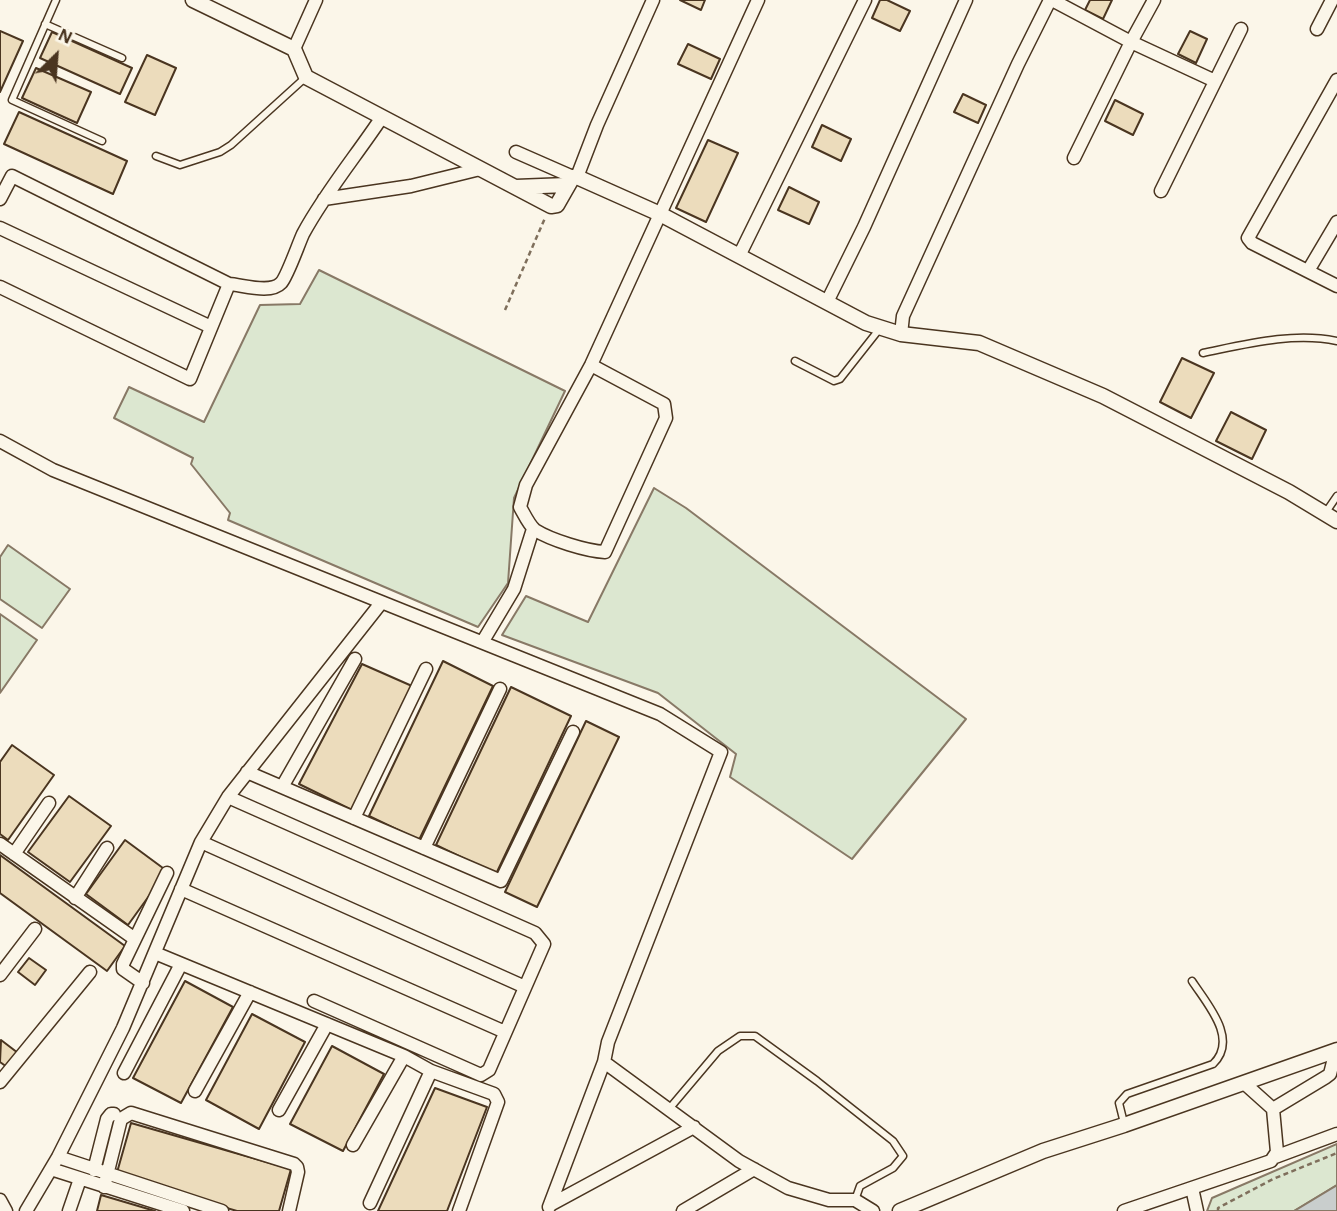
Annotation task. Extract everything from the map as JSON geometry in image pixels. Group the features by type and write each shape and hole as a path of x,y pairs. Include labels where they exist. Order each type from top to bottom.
{"street":[{"path":"193,0 294,49 306,77 551,206 557,205 572,180 653,0"},
{"path":"294,49 316,0"},
{"path":"591,365 664,404 666,418 605,552 533,529 520,507 526,485 591,365 758,0"},
{"path":"739,256 865,0"},
{"path":"827,302 864,227 966,0"},
{"path":"901,334 902,316 1018,64 1051,0 1215,81"},
{"path":"1074,158 1154,0"},
{"path":"1317,29 1332,0"},
{"path":"1161,191 1241,29"},
{"path":"1337,80 1249,235 1252,243 1337,286"},
{"path":"0,199 6,173 229,284 268,290 281,283 303,235 324,199 382,117"},
{"path":"516,152 572,180 660,214 866,323 901,334 979,343 1104,396 1289,492 1331,517"},
{"path":"324,199 411,186 480,169"},
{"path":"516,187 572,180"},
{"path":"1308,271 1337,222"},
{"path":"0,228 211,327"},
{"path":"0,287 190,379 229,284"},
{"path":"2,446 53,470 660,714 721,752 608,1042 604,1062 549,1208"},
{"path":"483,641 514,589 533,529"},
{"path":"26,1211 55,1163 143,983 201,842 228,797 381,603"},
{"path":"282,787 355,659"},
{"path":"354,818 426,669"},
{"path":"424,848 500,689"},
{"path":"247,772 501,881 573,732"},
{"path":"228,797 535,933 544,944 489,1070 481,1075 314,1001"},
{"path":"14,854 49,803"},
{"path":"201,842 525,987"},
{"path":"0,844 135,939"},
{"path":"75,898 107,848"},
{"path":"143,983 122,966 167,873"},
{"path":"181,888 505,1032"},
{"path":"0,975 35,929"},
{"path":"155,953 404,1056 431,1071 494,1094 497,1098 459,1211"},
{"path":"124,1073 181,964"},
{"path":"0,1082 90,972"},
{"path":"195,1091 250,992"},
{"path":"279,1110 327,1024"},
{"path":"900,1211 1043,1151 1336,1050"},
{"path":"1273,1109 1330,1074 1336,1050"},
{"path":"353,1145 404,1056"},
{"path":"604,1062 739,1161 789,1188 828,1200 855,1200 873,1211"},
{"path":"370,1203 431,1071"},
{"path":"1244,1083 1273,1109 1277,1152 1275,1157"},
{"path":"106,1180 121,1119 131,1113 294,1164 298,1167 298,1172 289,1211"},
{"path":"94,1170 107,1119 114,1114"},
{"path":"549,1208 694,1127"},
{"path":"1124,1211 1271,1161 1275,1157 1337,1133"},
{"path":"55,1163 94,1170 106,1180 183,1211"},
{"path":"55,1163 80,1179 106,1180 222,1211"},
{"path":"683,1211 754,1169"},
{"path":"69,1211 80,1179"},
{"path":"1192,1188 1197,1211"},
{"path":"0,1200 6,1211"}],"lane":[{"path":"56,0 12,100 102,141"},
{"path":"45,24 122,58"},
{"path":"156,156 180,165 220,152 306,77"},
{"path":"795,361 834,381 840,379 881,327"},
{"path":"1203,353 1260,342 1307,337 1337,341"},
{"path":"1331,517 1337,496"},
{"path":"1124,1125 1119,1103 1127,1094 1213,1065 1224,1049 1223,1034 1192,981"},
{"path":"670,1109 718,1051 740,1036 755,1036 892,1141 903,1156 893,1168 860,1186 855,1200"}],"path":[{"path":"505,310 551,206"},
{"path":"1218,1211 1218,1208 1273,1179 1337,1153"}],"green space":[{"path":"319,270 565,391 514,498 508,583 478,627 228,520 230,513 191,464 193,458 114,418 129,387 204,422 260,305 300,304"},
{"path":"654,488 686,508 966,719 852,859 730,777 736,754 658,693 502,635 526,596 588,622"},
{"path":"8,545 70,589 42,628 0,599 0,557"},
{"path":"0,614 37,640 0,693"},
{"path":"1337,1144 1337,1185 1294,1211 1207,1211 1212,1198"}],"shaded area":[{"path":"1337,1185 1337,1211 1294,1211"}],"building":[{"path":"680,0 705,0 701,10"},
{"path":"880,0 887,0 910,11 900,31 872,18"},
{"path":"1090,0 1112,0 1103,19 1085,10"},
{"path":"0,31 23,41 0,92"},
{"path":"1190,31 1207,39 1196,63 1178,54"},
{"path":"52,32 132,68 120,94 40,58"},
{"path":"688,44 720,59 711,79 678,64"},
{"path":"147,55 176,68 155,115 125,102"},
{"path":"36,68 91,92 77,123 22,98"},
{"path":"963,94 986,105 978,123 954,112"},
{"path":"1115,100 1143,114 1133,135 1105,121"},
{"path":"19,112 127,161 113,194 4,144"},
{"path":"822,125 851,139 841,161 812,147"},
{"path":"708,140 738,153 706,222 676,208"},
{"path":"789,187 819,202 809,224 778,210"},
{"path":"1182,358 1214,373 1191,418 1160,402"},
{"path":"1231,412 1266,430 1252,459 1216,441"},
{"path":"443,661 493,686 419,840 369,816"},
{"path":"362,664 412,686 352,810 299,784"},
{"path":"511,687 571,716 496,874 436,845"},
{"path":"586,721 619,737 537,907 505,892"},
{"path":"12,745 54,775 8,840 0,834 0,762"},
{"path":"69,796 111,826 70,882 28,852"},
{"path":"125,840 167,871 128,925 86,894"},
{"path":"0,855 125,946 107,971 0,893"},
{"path":"29,958 46,970 35,985 18,972"},
{"path":"185,981 233,1007 181,1103 133,1078"},
{"path":"252,1014 305,1042 259,1129 206,1100"},
{"path":"1,1040 18,1053 7,1067 0,1062"},
{"path":"332,1046 384,1074 343,1151 290,1124"},
{"path":"435,1088 487,1107 447,1211 378,1211"},
{"path":"131,1123 291,1169 279,1211 237,1211 116,1176"},
{"path":"101,1195 155,1211 97,1211"}]}
